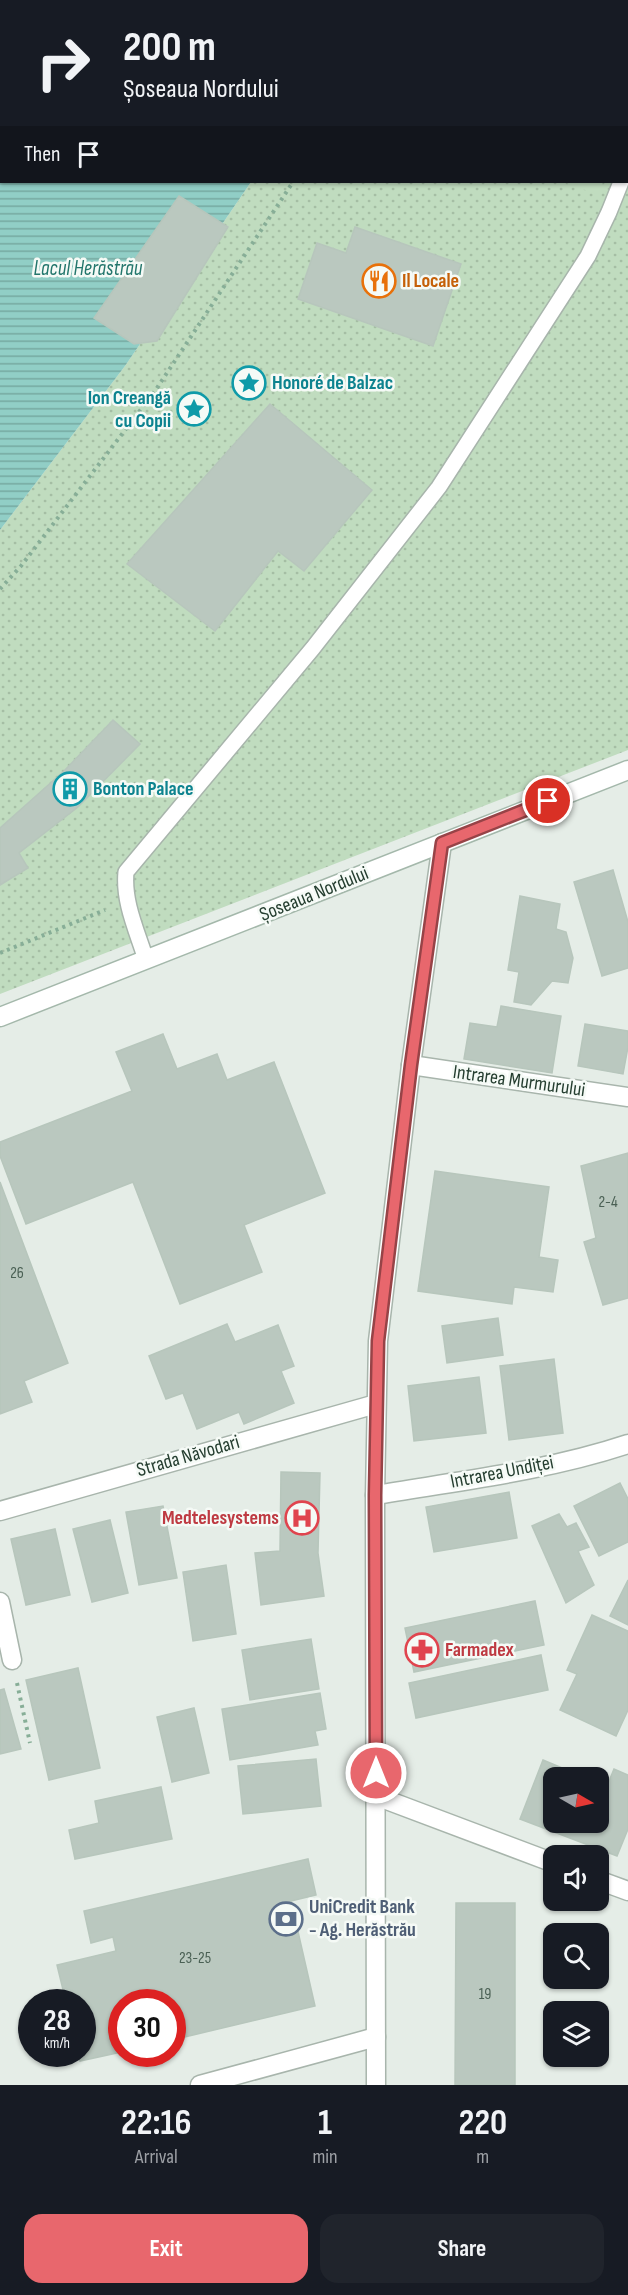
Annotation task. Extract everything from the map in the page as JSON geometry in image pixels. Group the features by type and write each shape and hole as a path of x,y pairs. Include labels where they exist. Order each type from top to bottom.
{"street":[{"name":"Șoseaua Nordului","path":"0,1017 628,770"},
{"path":"376,2085 375,1495 378,1341 411,1065 442,843"},
{"name":"Intrarea Murmurului","path":"411,1065 628,1097"},
{"name":"Strada Năvodari","path":"0,1511 376,1404"},
{"name":"Intrarea Undiței","path":"375,1495 527,1469 605,1452 628,1444"},
{"path":"0,1602 12,1660"},
{"path":"376,1796 543,1859"},
{"path":"609,1884 628,1892"},
{"path":"200,2085 376,2037"}],"lane":[{"path":"146,960 127,901 124,886 126,872 313,648 439,487 588,256 621,183"}],"path":[{"path":"0,590 155,392 292,183"},
{"path":"0,953 127,901"},
{"path":"12,1660 30,1743"}],"green space":[{"path":"250,183 628,183 628,750 0,994 0,530 125,366"},
{"path":"567,183 603,183 598,195"}],"water":[{"name":"Lacul Herăstrău","path":"0,183 250,183 125,366 0,530"}],"building":[{"path":"179,196 228,227 157,341 134,344 94,318"},
{"name":"Il Locale","path":"355,227 461,264 433,346 298,299 317,243 346,253"},
{"path":"270,404 372,490 304,571 278,551 215,631 127,564"},
{"name":"Bonton Palace","path":"113,720 140,744 78,807 19,853 28,868 0,885 0,828 64,771"},
{"path":"613,870 628,922 628,968 602,976 574,882"},
{"path":"520,896 560,904 556,929 566,932 573,958 568,983 552,981 531,1005 514,1002 519,972 508,970"},
{"path":"501,1006 561,1016 552,1073 464,1059 470,1023 497,1027"},
{"path":"585,1024 628,1031 628,1047 623,1074 578,1066"},
{"path":"163,1034 177,1069 217,1054 227,1080 274,1062 325,1193 244,1225 262,1272 180,1304 133,1182 26,1224 0,1156 0,1142 132,1091 116,1052"},
{"path":"628,1153 628,1298 603,1305 584,1242 596,1238 581,1166"},
{"path":"435,1171 549,1187 539,1257 558,1260 553,1292 514,1287 512,1304 418,1291"},
{"path":"0,1182 68,1363 24,1381 32,1402 0,1414"},
{"path":"498,1318 503,1355 447,1363 442,1326"},
{"path":"227,1324 235,1342 278,1325 294,1366 281,1371 294,1403 244,1424 239,1412 197,1429 183,1393 166,1399 149,1356"},
{"path":"554,1359 563,1433 509,1440 500,1366"},
{"path":"479,1377 486,1433 414,1441 408,1386"},
{"path":"281,1472 320,1473 318,1553 324,1596 261,1605 255,1553 280,1551"},
{"path":"620,1483 628,1499 628,1542 599,1556 574,1506"},
{"path":"509,1492 517,1538 434,1552 426,1507"},
{"path":"163,1506 177,1578 139,1585 126,1512"},
{"path":"559,1514 567,1527 576,1523 589,1547 578,1551 594,1585 566,1603 532,1526"},
{"path":"110,1520 128,1593 92,1602 73,1529"},
{"path":"55,1529 70,1595 26,1605 11,1539"},
{"path":"226,1565 236,1634 193,1641 183,1572"},
{"path":"628,1580 628,1625 610,1616"},
{"path":"535,1601 544,1645 414,1672 405,1628"},
{"path":"592,1615 628,1631 628,1710 616,1736 560,1710 577,1674 567,1670"},
{"path":"311,1639 319,1689 250,1700 242,1650"},
{"path":"541,1655 548,1690 416,1718 409,1683"},
{"path":"78,1668 100,1768 49,1780 26,1680"},
{"path":"4,1689 21,1749 0,1754 0,1690"},
{"path":"320,1693 326,1729 315,1731 318,1745 230,1760 222,1709"},
{"path":"194,1708 209,1773 172,1782 157,1717"},
{"path":"316,1759 321,1806 243,1814 238,1766"},
{"path":"543,1760 560,1767 543,1767 543,1828 520,1819"},
{"path":"614,1769 628,1775 628,1829 617,1856 609,1853 609,1845 588,1845 557,1833 609,1833 609,1781"},
{"path":"161,1787 172,1839 75,1859 69,1830 99,1823 95,1801"},
{"path":"308,1859 316,1895 291,1901 315,2006 186,2037 186,1989 108,1989 108,2055 96,2058 96,1989 63,1989 57,1965 116,1951 113,1937 91,1943 84,1911"},
{"path":"456,1903 515,1903 515,2085 455,2085"}],"place":[{"name":"Il Locale","path":"379,281"},
{"name":"Honoré de Balzac","path":"249,383"},
{"name":"Ion Creangă cu Copii","path":"194,409"},
{"name":"Bonton Palace","path":"70,789"},
{"name":"Medtelesystems","path":"302,1518"},
{"name":"Farmadex","path":"422,1650"},
{"name":"UniCredit Bank - Ag. Herăstrău","path":"286,1919"}],"route":[{"path":"376,1773 375,1495 378,1341 422,979 442,843 548,801"}]}
